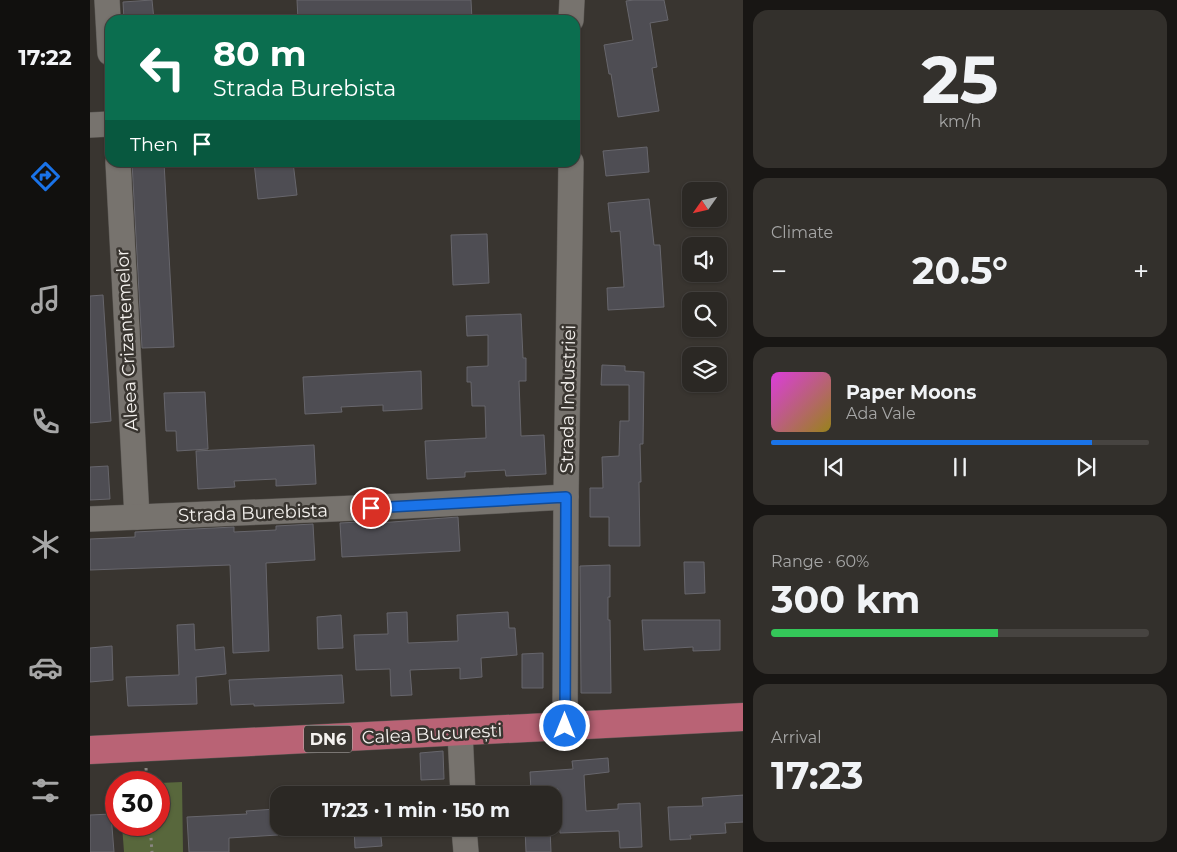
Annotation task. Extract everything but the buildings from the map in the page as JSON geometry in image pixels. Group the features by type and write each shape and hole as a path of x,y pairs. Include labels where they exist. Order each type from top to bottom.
{"main road":[{"name":"Calea București","path":"90,750 743,718"}],"street":[{"path":"107,0 108,15"},
{"path":"571,15 572,0"},
{"path":"90,125 105,124"},
{"name":"Aleea Crizantemelor","path":"118,167 137,517"},
{"name":"Strada Industriei","path":"565,726 571,167"},
{"name":"Strada Burebista","path":"90,519 404,506 566,497"},
{"path":"460,732 463,786"},
{"path":"465,836 466,852"}],"path":[{"path":"151,836 152,852"}],"green space":[{"path":"182,782 183,852 124,852 123,836 170,836 170,783"}],"route":[{"path":"371,508 566,497 565,726"}]}
